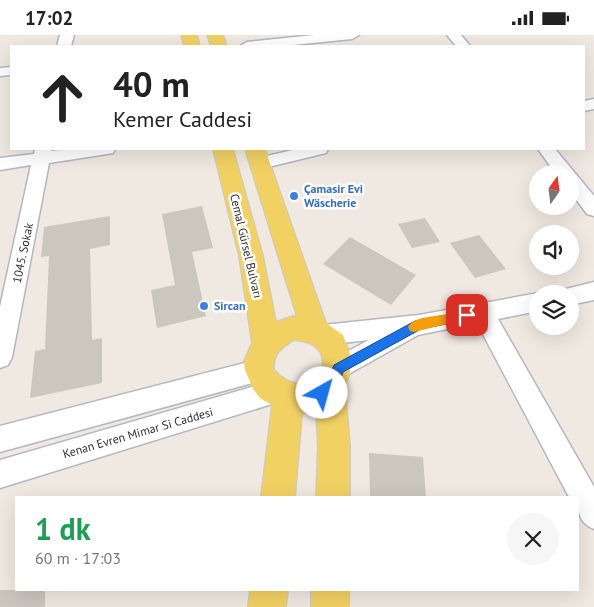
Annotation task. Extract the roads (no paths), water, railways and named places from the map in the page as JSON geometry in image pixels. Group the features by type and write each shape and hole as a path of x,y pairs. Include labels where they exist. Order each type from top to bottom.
{"main road":[{"name":"Cemal Gürsel Bulvarı","path":"222,150 251,256 273,376 278,496"},
{"path":"257,156 319,333 336,350 338,359 334,377 332,496"},
{"path":"319,333 304,328 288,329 273,336 273,376 300,399 322,393 334,377"},
{"path":"268,607 269,591"},
{"path":"330,591 330,607"}],"street":[{"path":"257,45 352,35"},
{"path":"454,35 462,45"},
{"path":"0,164 42,153 91,150"},
{"path":"257,156 311,150"},
{"path":"547,150 559,165"},
{"name":"1045. Sokak","path":"0,357 30,220 42,153"},
{"path":"579,190 594,209"},
{"path":"579,294 594,291"},
{"path":"319,333 419,325 529,304"},
{"path":"482,312 594,515"},
{"path":"334,377 419,325"},
{"path":"0,439 273,376"},
{"name":"Kenan Evren Mimar Si Caddesi","path":"0,474 273,376"}],"place":[{"name":"Çamasir Evi Wäscherie","path":"294,196"},
{"name":"Sircan","path":"204,306"}]}
